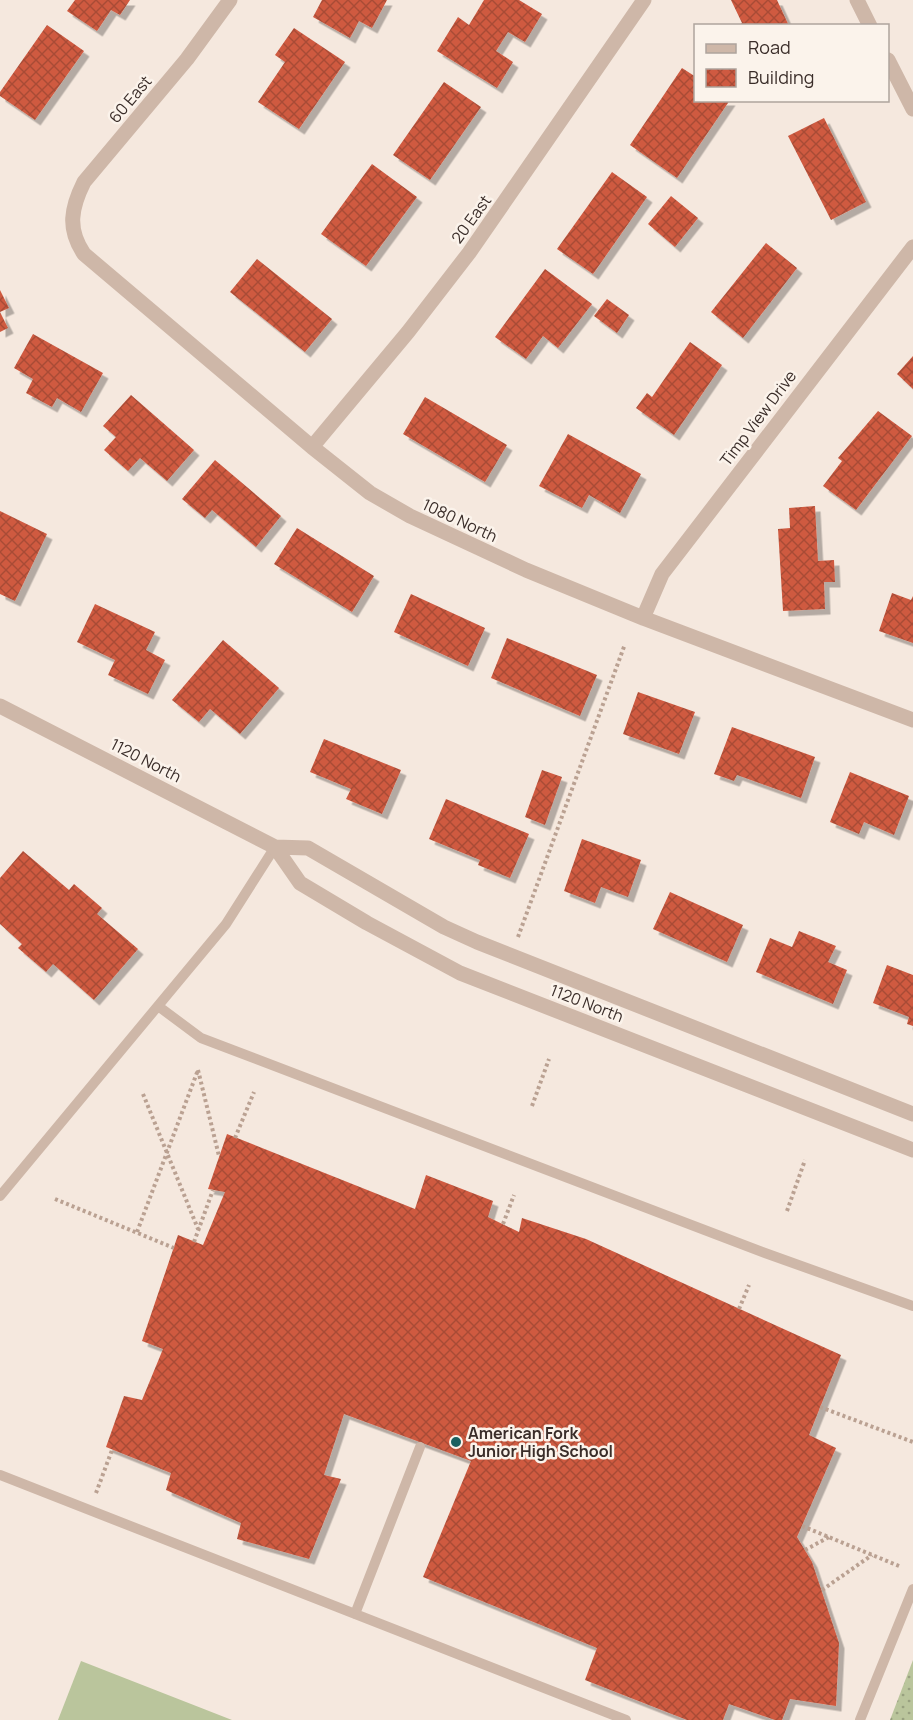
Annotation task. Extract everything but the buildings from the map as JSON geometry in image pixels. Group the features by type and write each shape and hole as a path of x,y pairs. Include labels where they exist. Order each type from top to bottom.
{"street":[{"name":"60 East","path":"71,226 74,203 84,182 187,59 230,0"},
{"name":"20 East","path":"312,447 408,332 469,253 644,0"},
{"path":"857,0 869,24"},
{"path":"889,62 913,109"},
{"name":"1080 North","path":"71,226 75,241 96,267 370,493 410,516 526,570 643,618 913,720"},
{"name":"Timp View Drive","path":"643,618 662,574 913,247"},
{"name":"1120 North","path":"0,706 275,847 308,848 444,927 477,942 913,1114"},
{"name":"1120 North","path":"275,847 300,883 460,973 913,1150"}],"lane":[{"path":"0,1196 228,921 275,847"},
{"path":"158,1006 201,1038 765,1253 913,1306"},
{"path":"355,1614 420,1447"},
{"path":"0,1475 626,1720"},
{"path":"860,1720 912,1593"}],"path":[{"path":"516,940 625,644"},
{"path":"532,1106 549,1059"},
{"path":"137,1232 198,1070 219,1156"},
{"path":"235,1138 254,1092"},
{"path":"144,1094 198,1229"},
{"path":"787,1211 805,1160"},
{"path":"194,1242 213,1190"},
{"path":"503,1224 514,1195"},
{"path":"55,1199 174,1248"},
{"path":"740,1309 748,1285"},
{"path":"820,1407 913,1442"},
{"path":"95,1493 112,1450"},
{"path":"802,1526 899,1566"},
{"path":"805,1550 829,1537"},
{"path":"822,1590 872,1555"}],"green space":[{"path":"913,1660 913,1720 890,1720"},
{"path":"81,1661 232,1720 58,1720"}],"place":[{"name":"American Fork Junior High School","path":"456,1442"}]}
